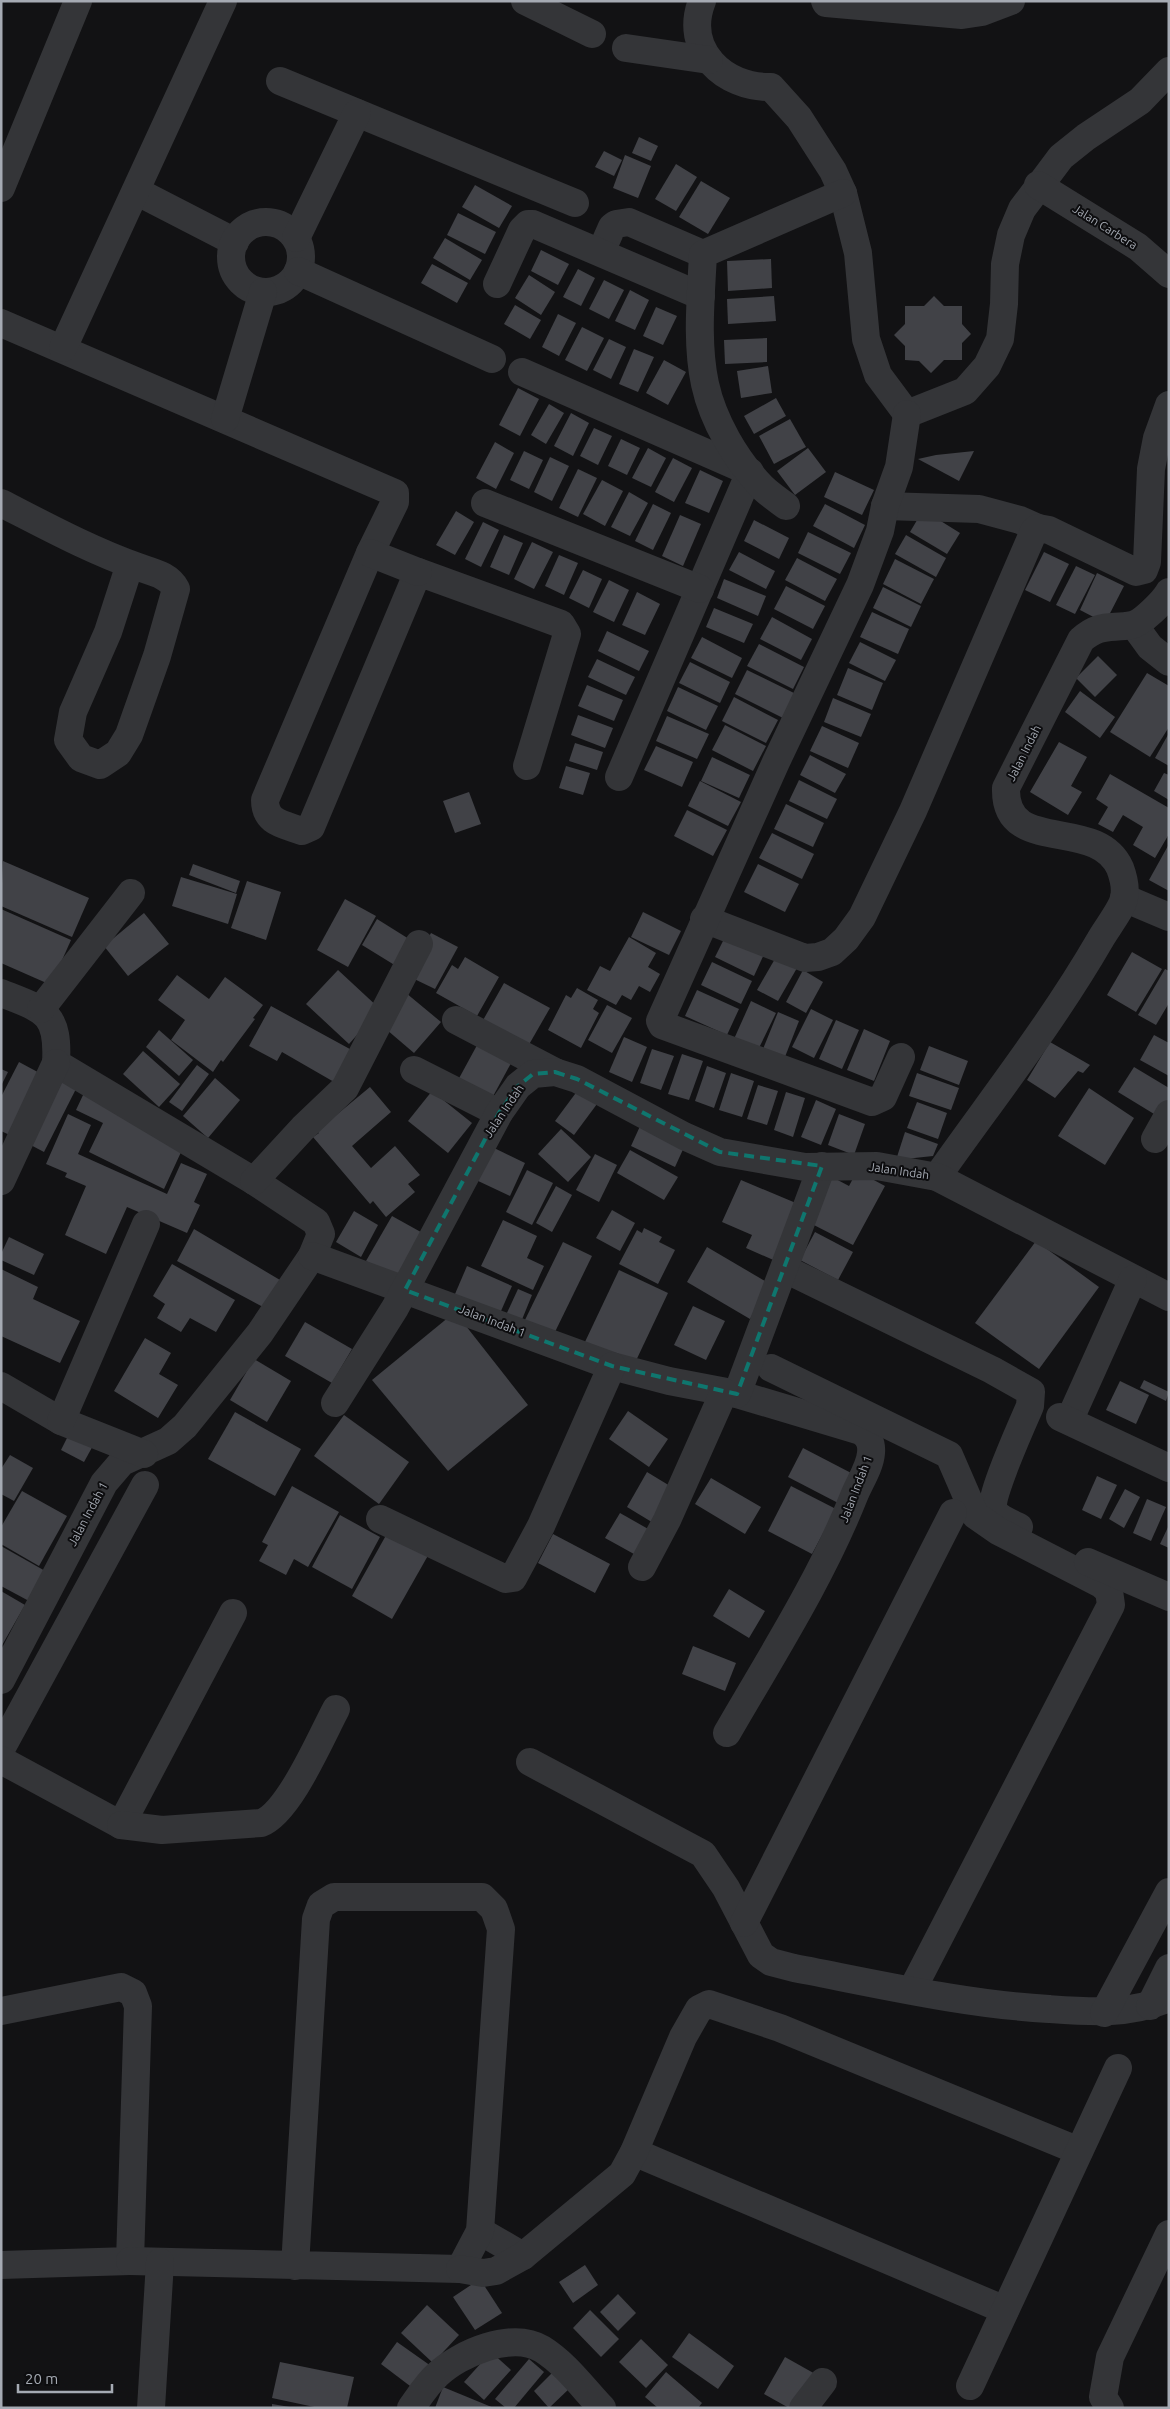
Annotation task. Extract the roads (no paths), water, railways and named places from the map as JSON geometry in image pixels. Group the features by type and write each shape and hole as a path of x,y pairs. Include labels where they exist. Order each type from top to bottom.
{"street":[{"path":"3,179 78,1"},
{"path":"62,348 223,1"},
{"path":"525,1 592,34"},
{"path":"702,1 698,20 699,34 709,60 730,79 757,87 771,87 799,118 833,172 843,193 858,253 866,339 878,375 907,414 899,467 885,506 880,531 860,585 660,1016 662,1025 872,1102 883,1097 902,1057"},
{"path":"825,1 826,3 948,8 962,15 982,12 1012,1"},
{"path":"626,48 709,60"},
{"path":"907,414 966,391 987,366 1000,339 1004,304 1004,264 1011,235 1022,209 1038,185 1061,157 1086,137 1140,101 1169,71"},
{"path":"280,81 575,203"},
{"path":"296,238 357,113"},
{"name":"Jalan Carbera","path":"1038,185 1138,247 1169,274"},
{"path":"136,191 235,242"},
{"path":"601,252 612,227 616,224 629,222 703,254 843,193"},
{"path":"264,222 282,226 296,238 301,254 298,271 290,283 277,290 263,292 242,283 231,264 231,252 235,242 242,232 252,225 264,222"},
{"path":"497,284 522,230 528,224 533,224 701,296"},
{"path":"703,254 700,331 707,391 725,436 762,488 786,506"},
{"path":"298,271 492,359"},
{"path":"225,419 263,292"},
{"path":"4,332 62,348 395,493 395,502 370,553 265,800 265,810 270,818 302,831 311,828 418,572"},
{"path":"522,372 750,472"},
{"path":"885,506 979,509 1049,530 1136,572 1144,570 1147,562 1151,469 1157,438 1169,405"},
{"path":"619,777 750,472"},
{"path":"1,503 106,556 130,564 167,578 176,589 157,656 129,735 118,753 100,765 81,758 68,740 73,712 108,632 130,564"},
{"path":"485,503 700,589"},
{"path":"704,919 805,958 818,957 832,952 846,939 862,917 913,811 1022,557 1038,528"},
{"path":"370,553 561,624 564,628 567,634 527,766"},
{"path":"1169,592 1164,601 1134,625 1150,647 1169,662"},
{"name":"Jalan Indah","path":"335,1403 353,1378 405,1290 499,1113 518,1086 533,1074 555,1072 578,1079 684,1136 720,1152 805,1167 877,1166 938,1177 1062,1001 1124,898 1123,874 1118,863 1102,846 1081,839 1030,829 1011,815 1006,802 1006,788 1081,640 1090,632 1105,626 1134,625"},
{"path":"41,1009 131,894"},
{"path":"1124,898 1169,917"},
{"path":"254,1181 303,1128 345,1088 419,944"},
{"path":"1,993 41,1009 51,1023 58,1042 56,1064 1,1181"},
{"path":"456,1020 555,1072"},
{"path":"56,1064 254,1181 316,1222 321,1234 312,1256"},
{"path":"414,1070 499,1113"},
{"path":"1155,1139 1169,1114"},
{"path":"642,1568 731,1393 785,1269 822,1166"},
{"path":"938,1177 1169,1297"},
{"path":"61,1421 146,1224"},
{"name":"Jalan Indah 1","path":"1,1680 104,1483 122,1462 144,1454 168,1441 185,1426 260,1333 312,1256 612,1366 731,1393 861,1431 870,1440 871,1454 835,1541 802,1604 727,1733"},
{"path":"785,1269 992,1370 1031,1392 1030,1406 996,1488 993,1511 1001,1518 1093,1565 1169,1597"},
{"path":"1133,1279 1067,1413 1169,1468"},
{"path":"380,1519 506,1579 514,1578 541,1526 612,1366"},
{"path":"770,1368 949,1455 975,1515 998,1531 1101,1584 1109,1591 1111,1605 912,1990"},
{"path":"1,1386 61,1421 144,1454"},
{"path":"1,1749 145,1485"},
{"path":"744,1923 953,1513"},
{"path":"121,1825 233,1613"},
{"path":"1,1760 121,1825 162,1830 261,1823 270,1820 284,1805 336,1709"},
{"path":"530,1762 703,1854 726,1888 761,1955 771,1962 794,1968 999,2006 1104,2013 1159,2002 1169,1968"},
{"path":"1104,2013 1169,1892"},
{"path":"295,2266 316,1920 321,1905 334,1897 482,1897 494,1909 501,1929 480,2231 460,2269"},
{"path":"1,2011 121,1987 133,1992 138,2006 130,2261"},
{"path":"1,2265 130,2261 460,2269 483,2273 496,2271 523,2256 622,2174 634,2152 683,2037 699,2009 709,2004 780,2028 1080,2151"},
{"path":"970,2386 1118,2068"},
{"path":"634,2152 1005,2310"},
{"path":"480,2231 523,2256"},
{"path":"1110,2408 1103,2397 1110,2357 1169,2234"},
{"path":"151,2408 160,2262"},
{"path":"410,2408 443,2370 482,2348 510,2341 521,2342 542,2349 581,2382 602,2408"},
{"path":"803,2408 823,2382"}]}
